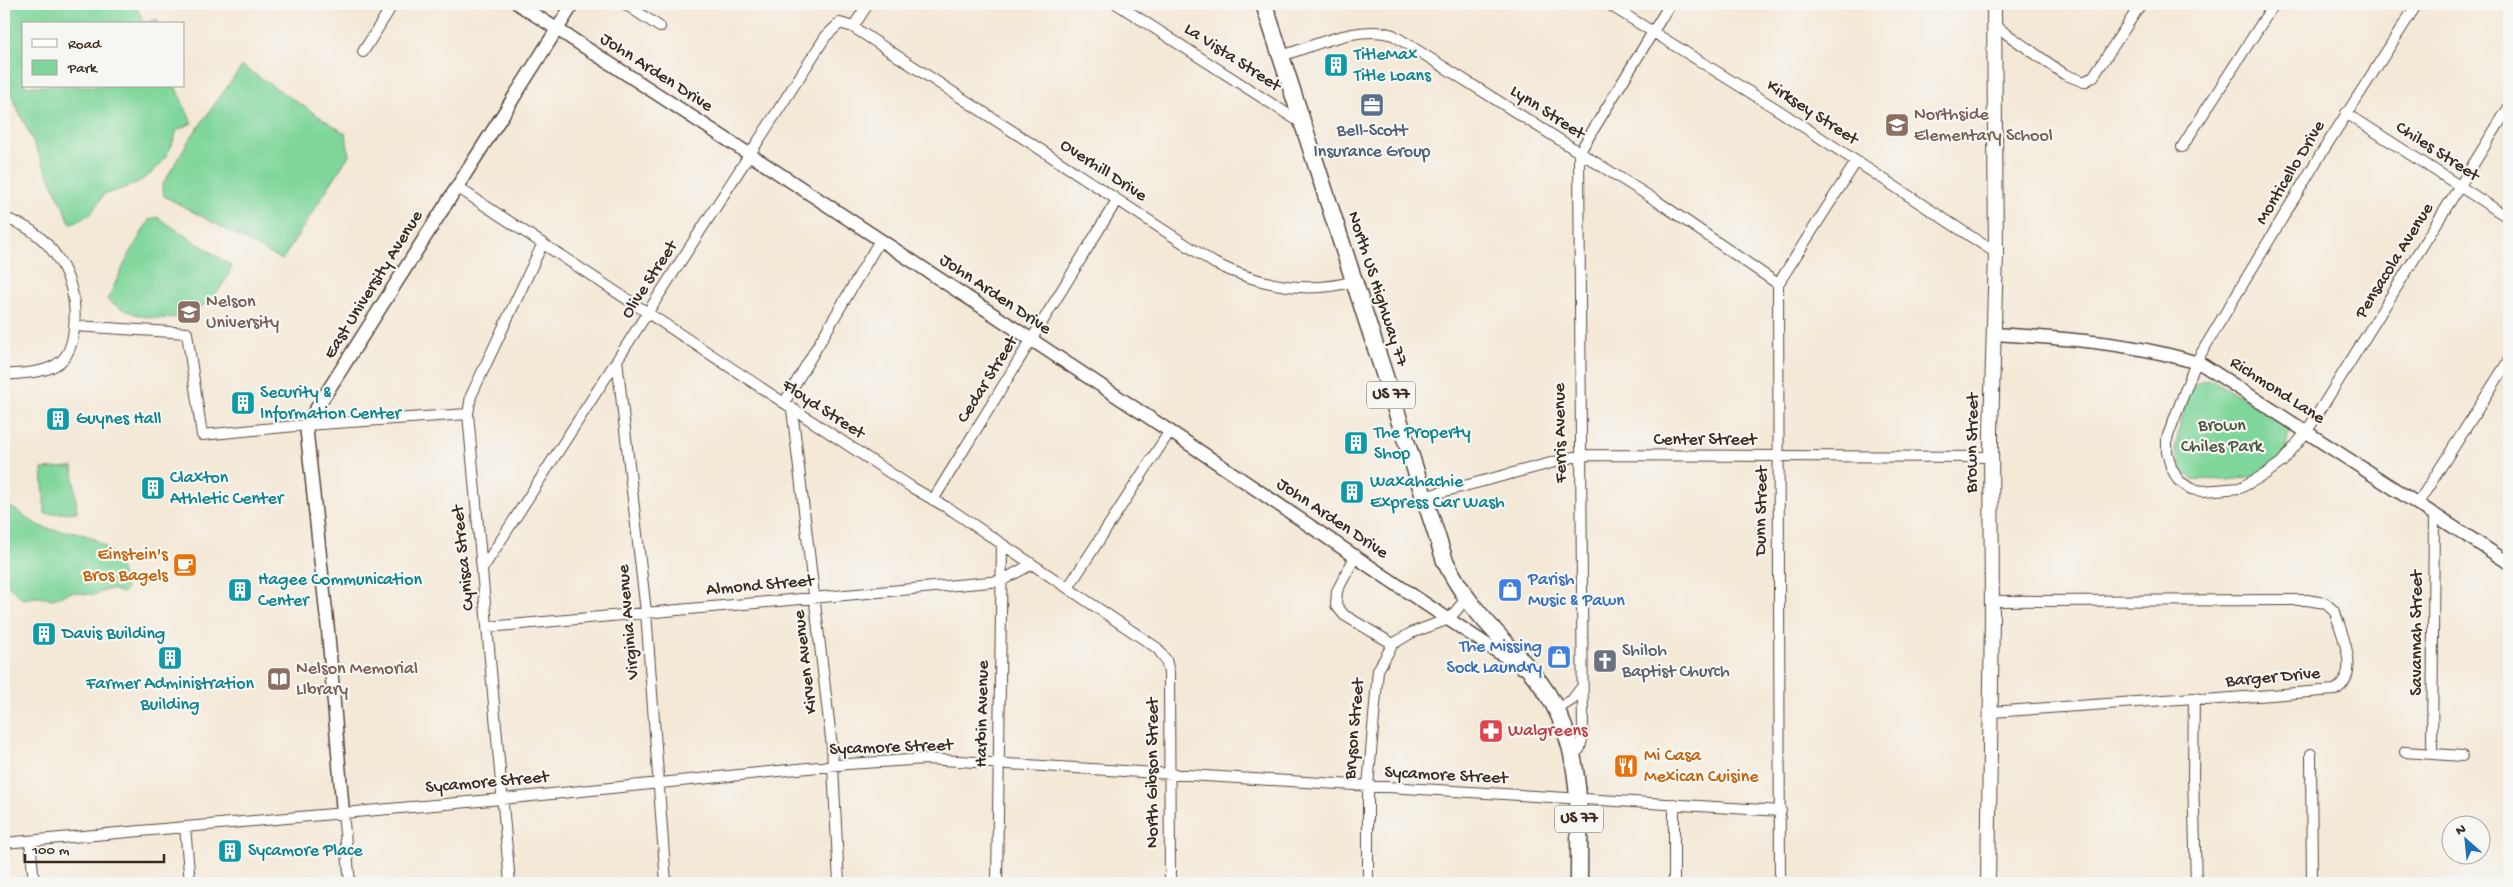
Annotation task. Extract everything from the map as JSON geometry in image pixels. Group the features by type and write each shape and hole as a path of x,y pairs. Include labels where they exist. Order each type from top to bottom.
{"main road":[{"name":"North US Highway 77","path":"1264,4 1445,562 1466,599 1533,674 1557,709 1574,755"},
{"name":"Brown Street","path":"1988,883 1996,253 1994,4"},
{"name":"Ferris Avenue","path":"1574,755 1578,799 1579,883"}],"street":[{"path":"363,52 393,4"},
{"name":"John Arden Drive","path":"518,4 1170,431 1449,619"},
{"name":"East University Avenue","path":"306,425 573,4"},
{"path":"625,4 660,27"},
{"path":"853,27 868,4"},
{"name":"La Vista Street","path":"1117,4 1303,124"},
{"name":"Kirksey Street","path":"1608,4 1996,253"},
{"path":"1579,153 1670,4"},
{"path":"1994,25 2064,74 2084,82 2093,77 2140,4"},
{"path":"2182,147 2274,4"},
{"name":"Monticello Drive","path":"2306,431 2282,462 2248,484 2222,490 2191,489 2178,480 2171,467 2167,438 2196,362 2346,114 2417,4"},
{"name":"Olive Street","path":"481,571 826,36 840,23 853,27"},
{"name":"Overhill Drive","path":"853,27 1214,263 1237,273 1286,287 1308,289 1338,286 1354,282"},
{"name":"Lynn Street","path":"1281,56 1361,33 1384,32 1393,35 1682,218 1778,284"},
{"name":"Pensacola Avenue","path":"2306,431 2509,107"},
{"name":"Chiles Street","path":"2346,114 2509,218"},
{"name":"Ferris Avenue","path":"1574,755 1583,741 1581,688 1579,153"},
{"path":"1778,284 1856,162"},
{"name":"Floyd Street","path":"457,187 647,314 1068,588 1157,648 1167,663"},
{"name":"Cedar Street","path":"933,500 1117,200"},
{"path":"4,218 28,228 41,237 64,267 74,299 74,326 71,346 66,356 59,363 40,371 4,375"},
{"path":"788,406 880,240"},
{"name":"Cynisca Street","path":"510,883 468,414 471,396 542,245"},
{"name":"Dunn Street","path":"1778,284 1780,883"},
{"path":"74,326 187,333 202,435 306,425 468,414"},
{"name":"Richmond Lane","path":"1994,334 2048,337 2179,356 2196,362 2219,374 2509,563"},
{"name":"Virginia Avenue","path":"617,360 646,612 666,883"},
{"path":"2418,503 2509,360"},
{"name":"Kirven Avenue","path":"788,406 814,597 833,766 839,883"},
{"path":"306,425 326,607 350,883"},
{"path":"1068,588 1170,431"},
{"name":"Center Street","path":"1423,497 1581,455 1992,457"},
{"name":"Savannah Street","path":"2432,754 2434,514"},
{"name":"Harbin Avenue","path":"997,883 1002,544"},
{"path":"1356,555 1337,591 1336,604 1344,614 1393,644 1411,633 1449,619 1466,599"},
{"name":"Almond Street","path":"487,627 1001,581 1032,564"},
{"name":"Barger Drive","path":"1991,712 2194,698 2205,700 2336,690 2342,686 2348,674 2348,654 2332,607 2318,601 1992,601"},
{"path":"1449,619 1533,674"},
{"name":"Bryson Street","path":"1368,883 1368,787 1378,670 1393,644"},
{"name":"North Gibson Street","path":"1167,663 1170,883"},
{"path":"1557,709 1572,700 1581,688"},
{"path":"2194,698 2193,775 2196,883"},
{"path":"2405,752 2462,756"},
{"path":"2311,754 2312,883"},
{"name":"Sycamore Street","path":"4,843 926,759 1781,811"},
{"path":"1674,804 1674,883"},
{"path":"185,827 190,883"},
{"path":"30,841 34,883"}],"green space":[{"path":"4,4 135,4 144,22 22,22 22,88 176,88 192,123 177,130 166,156 151,174 131,186 104,194 91,214 71,224 4,79"},
{"path":"157,19 158,22 147,22"},
{"path":"242,66 346,134 349,155 282,260 164,196 162,186 187,143"},
{"path":"157,217 232,266 222,285 210,300 195,310 179,316 161,318 143,316 125,310 107,300 149,220"},
{"name":"Brown Chiles Park","path":"2213,380 2284,423 2289,431 2285,451 2276,464 2256,477 2228,480 2192,479 2182,470 2175,449 2189,389 2202,381"},
{"path":"73,467 77,512 45,514 42,469"},
{"path":"4,504 40,526 48,529 74,532 95,539 116,560 121,569 126,590 123,593 110,589 93,595 72,592 53,599 36,597 22,599 4,580"}],"place":[{"name":"TitleMax Title Loans","path":"1336,65"},
{"name":"Bell-Scott Insurance Group","path":"1372,105"},
{"name":"Northside Elementary School","path":"1897,125"},
{"name":"Nelson University","path":"189,312"},
{"name":"Security & Information Center","path":"243,403"},
{"name":"Guynes Hall","path":"58,419"},
{"name":"The Property Shop","path":"1356,443"},
{"name":"Claxton Athletic Center","path":"153,488"},
{"name":"Waxahachie Express Car Wash","path":"1352,492"},
{"name":"Einstein's Bros Bagels","path":"185,565"},
{"name":"Hagee Communication Center","path":"240,590"},
{"name":"Parish Music & Pawn","path":"1510,590"},
{"name":"Davis Building","path":"44,634"},
{"name":"The Missing Sock Laundry","path":"1559,657"},
{"name":"Farmer Administration Building","path":"170,658"},
{"name":"Shiloh Baptist Church","path":"1605,661"},
{"name":"Nelson Memorial LIbrary","path":"279,679"},
{"name":"Walgreens","path":"1491,731"},
{"name":"Mi Casa Mexican Cuisine","path":"1626,766"},
{"name":"Sycamore Place","path":"230,851"}]}
